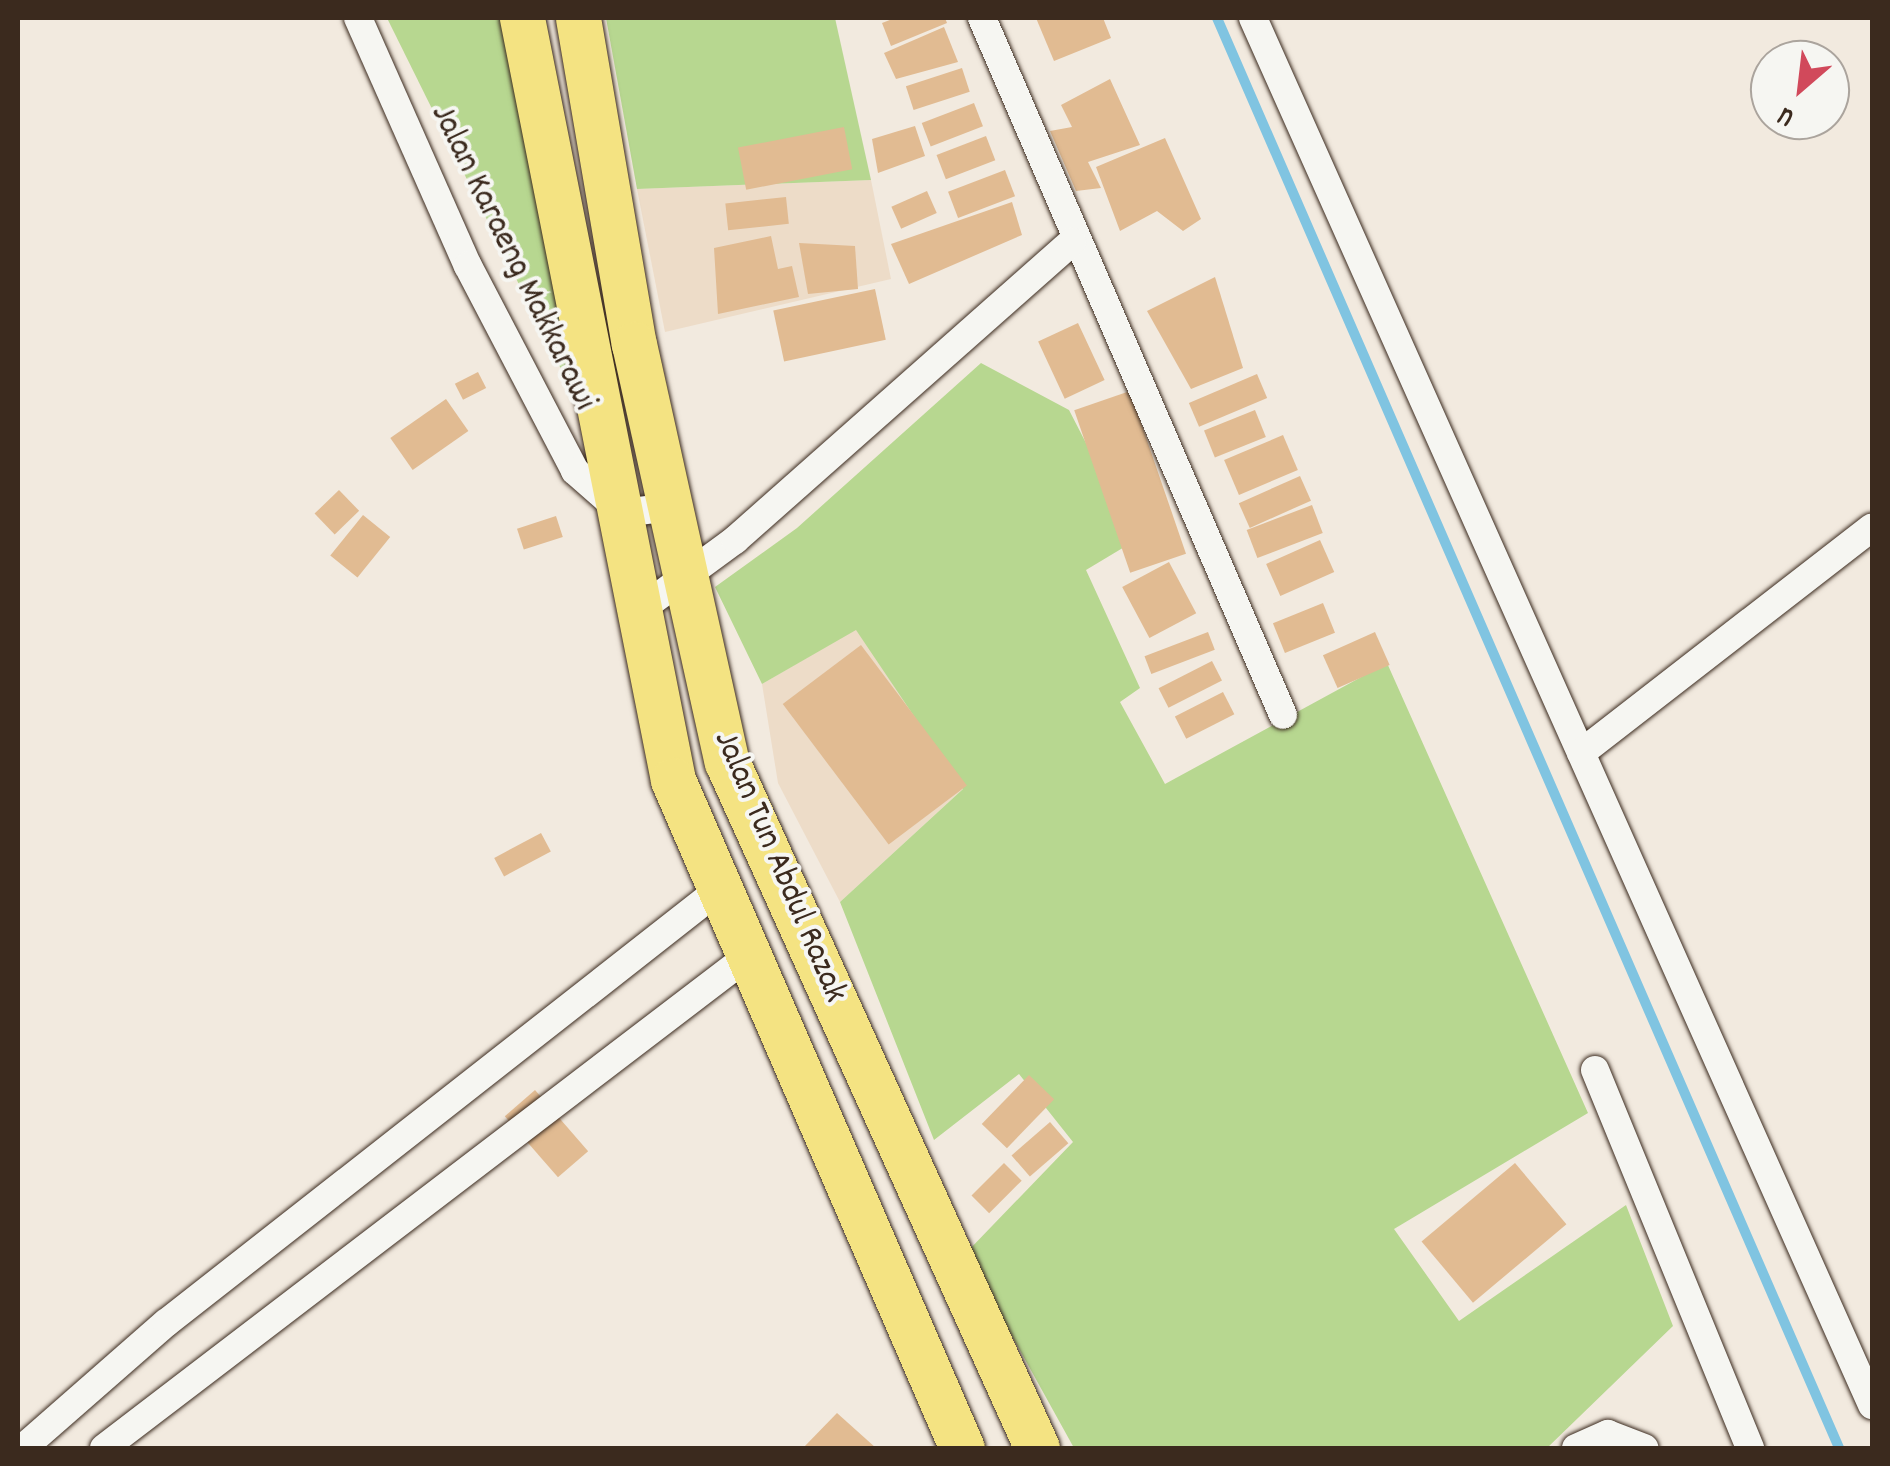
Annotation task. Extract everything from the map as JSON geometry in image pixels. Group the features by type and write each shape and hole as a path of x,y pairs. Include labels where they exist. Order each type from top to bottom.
{"main road":[{"name":"Jalan Tun Abdul Razak","path":"522,18 673,780 962,1448"},
{"name":"Jalan Tun Abdul Razak","path":"578,18 684,583 727,762 1037,1448"}],"street":[{"name":"Jalan Karaeng Makkarawi","path":"358,18 527,384 584,484 622,512"},
{"path":"982,18 1072,242 1284,715"},
{"path":"1253,18 1872,1404"},
{"path":"637,612 684,583 1072,242"},
{"path":"622,512 670,506"},
{"path":"1580,753 1872,527"},
{"path":"23,1448 166,1323 720,888"},
{"path":"104,1448 748,956"},
{"path":"1596,1070 1750,1448"},
{"path":"1576,1448 1608,1434 1644,1448"}],"shaded area":[{"path":"871,180 891,279 665,332 637,189"},
{"path":"856,629 963,789 840,902 778,783 762,684"}],"green space":[{"path":"387,18 527,18 608,464"},
{"path":"606,18 835,18 871,180 637,189"},
{"path":"981,363 1069,410 1136,540 1086,570 1140,688 1120,702 1165,784 1387,663 1588,1113 1394,1229 1459,1321 1626,1205 1673,1326 1547,1448 1074,1448 966,1253 1073,1142 1019,1074 934,1140 840,902 963,789 856,630 762,684 715,587 797,528"}],"building":[{"path":"895,18 945,18 947,23 891,46 882,23"},
{"path":"1036,18 1103,18 1111,38 1054,61"},
{"path":"944,27 958,62 896,79 884,53"},
{"path":"962,68 970,92 914,110 906,86"},
{"path":"1110,79 1140,145 1088,162 1101,188 1076,191 1050,131 1072,127 1061,105"},
{"path":"974,103 983,126 931,146 922,123"},
{"path":"915,126 925,156 878,173 872,139"},
{"path":"844,127 852,169 746,190 738,148"},
{"path":"986,136 995,160 946,179 937,155"},
{"path":"1165,138 1201,219 1183,231 1157,211 1120,231 1096,167"},
{"path":"1005,170 1015,196 958,218 948,192"},
{"path":"927,191 937,213 901,229 891,207"},
{"path":"786,197 789,224 728,230 725,203"},
{"path":"1012,202 1022,235 909,284 891,244"},
{"path":"771,236 778,269 792,266 799,297 718,314 714,248"},
{"path":"799,243 855,246 858,289 808,294"},
{"path":"1215,277 1243,368 1191,389 1147,311"},
{"path":"875,289 886,340 784,361 773,311"},
{"path":"1078,323 1105,380 1065,399 1038,342"},
{"path":"478,372 486,388 463,400 455,384"},
{"path":"1257,374 1267,398 1199,427 1189,403"},
{"path":"1130,391 1186,554 1130,573 1074,410"},
{"path":"446,399 468,431 413,470 390,438"},
{"path":"1255,410 1266,437 1215,457 1204,431"},
{"path":"1283,435 1298,470 1239,495 1224,460"},
{"path":"1300,476 1311,501 1250,528 1239,503"},
{"path":"339,490 359,511 335,534 315,514"},
{"path":"1312,505 1323,533 1257,558 1247,530"},
{"path":"363,515 390,537 357,577 330,555"},
{"path":"556,516 563,537 524,550 517,529"},
{"path":"1320,540 1334,572 1280,596 1266,564"},
{"path":"1169,562 1196,613 1149,638 1122,587"},
{"path":"1323,603 1335,633 1285,653 1273,623"},
{"path":"1208,632 1215,650 1151,674 1145,656"},
{"path":"1375,632 1390,665 1338,688 1323,655"},
{"path":"861,645 967,786 889,845 783,704"},
{"path":"1212,661 1222,681 1169,708 1159,688"},
{"path":"1223,692 1234,714 1186,739 1175,717"},
{"path":"541,833 551,852 504,876 494,858"},
{"path":"1029,1075 1054,1099 1007,1148 982,1124"},
{"path":"535,1090 588,1151 558,1177 505,1116"},
{"path":"1050,1122 1068,1143 1030,1177 1012,1155"},
{"path":"1004,1163 1022,1181 989,1213 971,1196"},
{"path":"1515,1163 1566,1224 1473,1303 1422,1241"},
{"path":"837,1413 876,1448 803,1448"}],"waterway":[{"path":"1217,18 1839,1448"}]}
